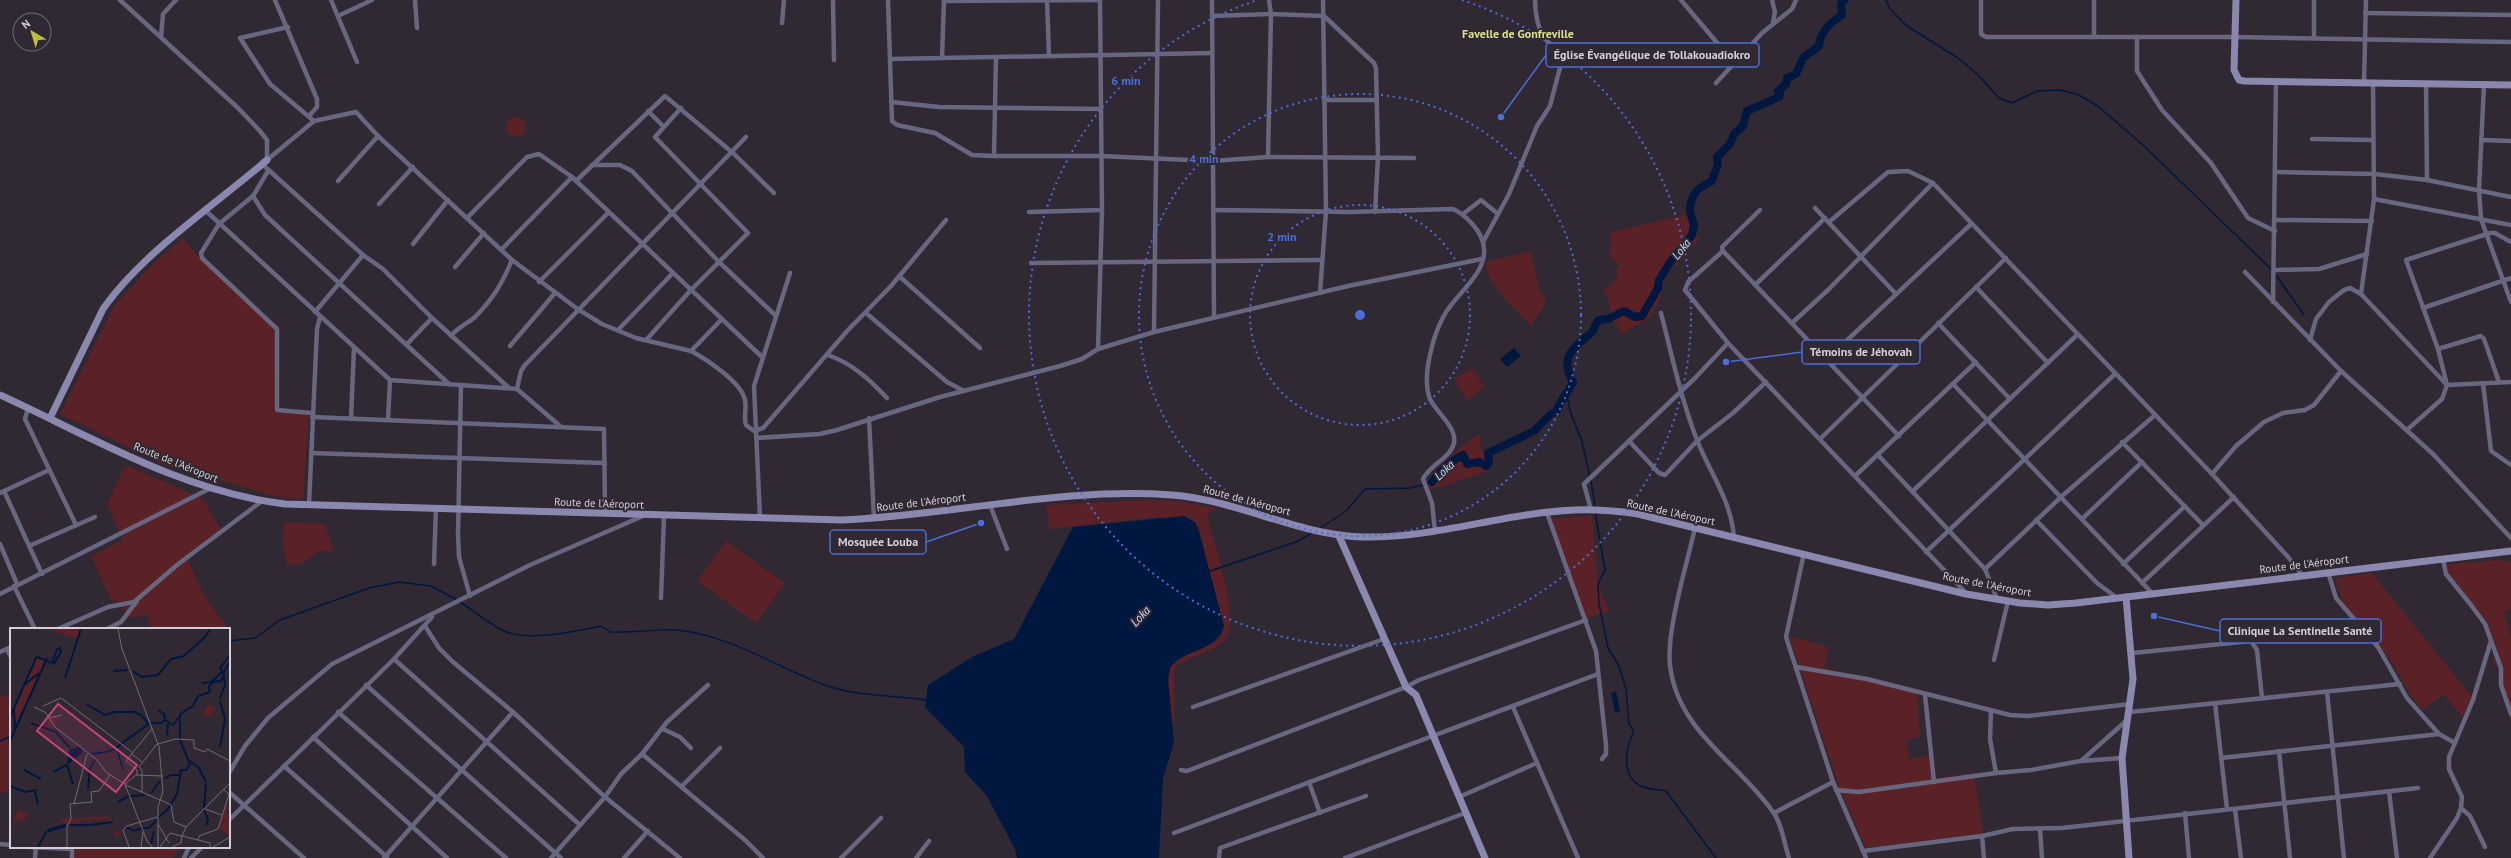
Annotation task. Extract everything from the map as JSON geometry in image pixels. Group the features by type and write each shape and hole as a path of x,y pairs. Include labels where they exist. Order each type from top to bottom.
{"main road":[{"path":"2236,0 2234,70 2239,80 2276,82 2511,85"},
{"path":"50,418 102,309 112,295 155,253 264,162"},
{"name":"Route de l'Aéroport","path":"0,395 156,468 209,489 262,501 309,505 643,516 874,518 1070,497 1171,495 1212,501 1339,536 1392,536 1435,531 1548,513 1591,510 1638,514 1804,553 1966,594 2008,601 2048,605 2153,595 2443,558 2493,554 2511,550"},
{"path":"1339,536 1406,687 1416,695 1432,736 1485,858"},
{"name":"Route de l'Aéroport","path":"2493,554 2511,557"},
{"path":"2126,597 2133,653 2133,679 2130,708 2126,721 2122,758 2125,821 2129,858"}],"street":[{"path":"120,0 237,107 259,130 267,140 264,162 268,171 382,270 451,336 509,388"},
{"path":"161,37 163,14 176,0"},
{"path":"275,0 318,99 316,107 309,116"},
{"path":"330,0 357,62"},
{"path":"338,16 372,0"},
{"path":"415,0 417,28"},
{"path":"782,23 784,0"},
{"path":"832,0 834,60"},
{"path":"888,0 892,121 894,124 935,133 972,155 1100,156 1212,161 1268,157 1414,158"},
{"path":"942,58 944,0 1100,0 1100,156 1102,210 1098,349"},
{"path":"1047,0 1049,55"},
{"path":"1154,332 1156,53 1158,0"},
{"path":"1212,0 1212,261 1214,318"},
{"path":"1268,157 1271,14 1269,0"},
{"path":"1320,293 1326,211 1324,158 1323,0"},
{"path":"1483,242 1498,214 1537,126 1550,106 1563,56 1562,49 1552,45 1546,39 1539,25 1535,0"},
{"path":"1681,0 1724,51 1736,62"},
{"path":"1772,0 1775,12 1773,24"},
{"path":"1716,83 1773,24 1792,9 1796,0"},
{"path":"1981,0 1981,34 1983,37 2235,37 2511,42"},
{"path":"2094,0 2094,36"},
{"path":"2314,0 2314,38"},
{"path":"2364,83 2366,0"},
{"path":"2365,12 2511,15"},
{"path":"1212,16 1271,14 1324,16 1374,63 1376,68 1378,158 1375,212"},
{"path":"288,27 240,38 270,84 314,121"},
{"path":"2138,38 2137,71 2162,110 2211,163 2248,218 2274,231"},
{"path":"890,59 1212,53"},
{"path":"994,156 996,56"},
{"path":"2273,302 2275,270 2274,231 2276,82"},
{"path":"2361,294 2374,199 2375,174 2373,140 2373,83"},
{"path":"2426,83 2426,180"},
{"path":"2484,84 2479,190 2481,219 2511,302"},
{"path":"576,181 665,96 733,153 774,193"},
{"path":"1324,100 1376,100"},
{"path":"891,102 939,107 994,106 1101,108"},
{"path":"647,339 690,291 748,233 657,141 655,137 663,126 681,108"},
{"path":"648,111 663,126"},
{"path":"264,162 314,121 356,112 378,136 502,249 512,260 539,282 579,310 618,330 636,338 647,339 691,351 720,371 742,392 745,398 745,421 754,431"},
{"path":"338,181 378,136"},
{"path":"517,389 521,371 525,365 671,213 733,153 746,137"},
{"path":"2312,139 2373,140"},
{"path":"2481,140 2511,141"},
{"path":"467,218 526,157 533,154 539,154 572,177 672,274 762,357"},
{"path":"592,165 627,168 719,262 775,316"},
{"path":"380,204 413,167"},
{"path":"268,171 253,196 219,224 203,246 201,253 202,258 277,329 277,410 351,419 560,426 604,429 605,514"},
{"path":"1829,222 1888,172 1908,171 1933,183 1971,224 2006,258 2077,335 2234,497 2290,558 2302,576"},
{"path":"2275,172 2375,174 2426,180 2511,197"},
{"path":"502,249 572,177"},
{"path":"1792,323 1829,289 1860,255 1933,183"},
{"path":"253,196 265,215 449,384"},
{"path":"2374,199 2511,225"},
{"path":"413,244 448,200"},
{"path":"1463,214 1481,200 1498,214"},
{"path":"1815,208 1896,294"},
{"path":"1213,210 1375,212 1453,209 1463,214 1483,242 1484,248 1482,260 1478,271 1444,316 1427,367 1430,399 1454,434 1452,449 1426,474 1424,480 1432,503 1435,531"},
{"path":"1029,212 1102,210"},
{"path":"1760,210 1722,247 1723,251 1685,286 1728,343 1966,594"},
{"path":"206,211 390,380 517,389 560,426"},
{"path":"539,282 608,212"},
{"path":"1755,285 1825,218"},
{"path":"754,431 763,428 770,422 848,330 866,313 899,276 946,220"},
{"path":"2275,220 2372,221"},
{"path":"1826,360 1971,224"},
{"path":"455,267 484,233"},
{"path":"2408,429 2442,399 2447,385 2438,349 2406,260 2495,233 2511,242"},
{"path":"1723,251 1899,436"},
{"path":"2275,270 2319,269 2367,254"},
{"path":"315,312 363,255"},
{"path":"1820,439 2006,258"},
{"path":"451,336 461,325 474,318 494,297 499,290 512,260"},
{"path":"1031,263 1101,261 1322,260"},
{"path":"756,438 820,434 869,418 964,391 1060,366 1082,359 1098,349 1154,332 1320,293 1482,260"},
{"path":"2245,272 2341,371 2408,429 2511,538"},
{"path":"760,518 756,438 754,431 754,386 775,316 790,273"},
{"path":"618,330 672,274"},
{"path":"899,276 980,348"},
{"path":"2423,308 2511,278"},
{"path":"1976,287 2048,363"},
{"path":"2310,340 2316,319 2329,302 2344,290 2350,288 2361,294 2447,385 2511,382"},
{"path":"510,346 555,293"},
{"path":"866,313 947,382 964,391"},
{"path":"1661,313 1680,392 1698,441 1724,494 1733,524 1734,537"},
{"path":"309,505 317,329 320,316"},
{"path":"407,344 432,318"},
{"path":"691,351 721,320"},
{"path":"1938,323 2010,399"},
{"path":"1912,491 2077,335"},
{"path":"2438,349 2481,336 2484,339 2499,382"},
{"path":"1591,510 1584,484 1630,441 1728,343"},
{"path":"351,419 354,348"},
{"path":"828,354 848,363 868,378 887,398"},
{"path":"1855,476 1976,362"},
{"path":"2212,474 2236,446 2264,422 2283,413 2305,410 2314,405 2341,371"},
{"path":"1926,552 2116,374"},
{"path":"388,420 390,380"},
{"path":"1630,441 1659,473 1665,475 1698,441 1733,413 1766,382"},
{"path":"2483,383 2491,451 2511,465"},
{"path":"1953,384 2061,496 2153,595"},
{"path":"460,385 458,459 459,557 470,596"},
{"path":"28,408 25,419 76,525"},
{"path":"1985,569 2061,496 2155,415"},
{"path":"869,418 874,518"},
{"path":"2122,442 2203,525"},
{"path":"311,453 605,463"},
{"path":"1878,455 1985,569 1997,599"},
{"path":"2082,519 2142,462"},
{"path":"42,574 2,492 49,470"},
{"path":"0,594 209,489"},
{"path":"2142,583 2234,497"},
{"path":"60,628 108,608 128,605 137,600 177,565 262,501"},
{"path":"990,505 1007,549"},
{"path":"2124,564 2185,506"},
{"path":"434,564 436,508"},
{"path":"1548,513 1596,651 1606,746 1606,754 1602,759"},
{"path":"230,771 245,746 268,718 321,672 344,657 530,565 643,516"},
{"path":"661,598 664,516"},
{"path":"29,546 95,517"},
{"path":"2036,520 2097,583 2117,598"},
{"path":"1695,528 1670,642 1670,665 1677,692 1684,710 1697,730 1774,813 1788,858"},
{"path":"0,544 16,585 36,628"},
{"path":"1804,553 1786,637 1833,782 1866,858"},
{"path":"2443,558 2446,574 2471,604 2485,624 2501,668 2501,685 2511,714"},
{"path":"2328,572 2336,598 2378,647 2407,698 2439,734 2455,743"},
{"path":"109,628 121,622 137,600"},
{"path":"1994,660 2008,601"},
{"path":"230,819 394,659 425,626 430,618 441,610"},
{"path":"1181,770 1187,771 1406,687 1419,680 1586,620"},
{"path":"425,626 445,654 513,712 605,797 680,858"},
{"path":"1193,707 1384,639"},
{"path":"2133,653 2251,641 2257,650 2262,698"},
{"path":"2430,858 2461,808 2462,797 2449,770 2449,757 2473,700 2491,641"},
{"path":"0,652 9,648"},
{"path":"394,659 580,825"},
{"path":"1796,667 1867,679 1925,695 1991,710 2027,716 2216,703 2400,684"},
{"path":"1174,833 1598,674"},
{"path":"366,685 561,858"},
{"path":"551,858 605,797 621,774 642,754 684,704 708,685"},
{"path":"2327,692 2344,858"},
{"path":"1925,695 1934,782"},
{"path":"2216,703 2226,809"},
{"path":"1513,707 1578,858"},
{"path":"1991,710 1990,739 1996,773"},
{"path":"338,712 436,799 506,858"},
{"path":"284,766 386,857 436,799 463,771 513,712"},
{"path":"2081,761 2126,721"},
{"path":"663,729 680,737 691,748"},
{"path":"2221,758 2439,734"},
{"path":"313,737 412,828 448,858"},
{"path":"682,786 720,748"},
{"path":"2278,751 2290,858"},
{"path":"642,754 682,786 763,858"},
{"path":"1836,790 1859,792 1996,773 2031,770 2081,761 2122,758"},
{"path":"1459,797 1537,763"},
{"path":"1309,782 1320,813"},
{"path":"1774,813 1833,782"},
{"path":"1863,851 1982,836 2013,829 2040,829 2125,821 2418,788"},
{"path":"2389,791 2397,858"},
{"path":"230,793 304,858"},
{"path":"1219,858 1220,848 1366,796"},
{"path":"2461,808 2470,816 2485,847"},
{"path":"2235,809 2241,858"},
{"path":"1345,858 1465,813"},
{"path":"2185,814 2189,858"},
{"path":"841,858 881,818"},
{"path":"2040,829 2042,858"},
{"path":"624,858 648,831"},
{"path":"1982,836 1984,858"},
{"path":"916,858 929,841"},
{"path":"0,844 10,846"},
{"path":"35,858 36,848"},
{"path":"72,848 72,858"},
{"path":"184,858 189,848"},
{"path":"192,858 201,848"}],"shaded area":[{"path":"516,117 523,120 526,127 523,134 516,137 509,134 506,127 509,120"},
{"path":"1689,214 1693,231 1700,238 1694,246 1686,250 1687,255 1665,274 1666,277 1659,290 1661,296 1651,317 1622,334 1612,317 1608,298 1603,290 1613,284 1618,275 1615,271 1619,264 1610,258 1611,232"},
{"path":"183,238 199,257 272,326 276,338 274,412 309,415 303,499 274,496 162,464 60,414 114,306 153,264"},
{"path":"1531,251 1538,286 1546,302 1531,326 1496,288 1487,271 1486,262"},
{"path":"1472,368 1485,387 1467,400 1454,380"},
{"path":"1480,434 1481,449 1490,464 1489,471 1430,490 1427,483 1431,476 1466,443"},
{"path":"125,465 202,498 221,529 186,556 204,595 227,628 151,628 147,614 129,618 121,602 111,600 91,556 123,540 107,504"},
{"path":"1151,500 1175,501 1216,508 1207,515 1224,578 1230,614 1229,628 1226,638 1221,643 1209,651 1176,666 1174,675 1175,721 1171,723 1168,679 1170,668 1182,657 1211,644 1222,633 1221,614 1195,522 1158,517 1049,529 1046,505"},
{"path":"1592,516 1598,584 1609,611 1585,619 1550,519"},
{"path":"284,522 325,524 334,553 320,550 302,563 287,566 283,545"},
{"path":"726,541 785,583 756,623 697,581"},
{"path":"2497,560 2511,562 2511,609 2504,611 2511,637 2511,721 2499,685 2499,668 2491,660 2499,653 2494,640 2482,617 2441,565"},
{"path":"2372,573 2472,697 2463,717 2443,694 2423,710 2411,696 2394,666 2380,646 2343,602 2335,578"},
{"path":"1789,636 1829,647 1824,668 1917,690 1920,737 1907,739 1909,759 1932,755 1935,778 1974,773 1983,834 1866,848 1839,787"},
{"path":"10,694 10,789 0,794 0,697"},
{"path":"76,848 178,848 173,858 75,858"}],"water":[{"path":"1514,348 1521,356 1507,367 1500,359"},
{"path":"1184,516 1195,522 1199,531 1224,626 1220,635 1215,641 1208,646 1184,656 1176,661 1170,668 1168,679 1174,743 1163,778 1159,858 1017,858 1015,849 987,796 965,772 964,747 925,707 928,685 974,656 1014,639 1073,527"},
{"path":"1616,691 1620,712 1615,713 1611,693"}],"waterway":[{"name":"Loka","path":"1690,208 1692,198 1696,191 1712,181 1718,164 1717,157 1730,144 1734,134 1743,126 1747,111 1779,97 1780,94 1778,91 1786,84 1787,78 1796,74 1803,58 1819,46 1821,36 1827,28 1842,15 1841,4 1844,0"},
{"path":"1886,0 1890,9 1907,26 1958,58 1978,75 1999,98 2012,103 2037,91 2060,90 2079,95 2099,107 2144,146 2271,269"},
{"name":"Loka","path":"1432,482 1446,466 1463,455 1467,464 1479,462 1486,466 1489,462 1488,453 1534,431 1551,414 1557,411 1559,404 1573,382 1567,366 1570,354 1579,343 1594,330 1596,323 1599,320 1608,319 1624,311 1635,317 1642,316 1658,288 1659,280 1669,264 1692,235 1694,225 1690,212"},
{"path":"2275,274 2304,315"},
{"path":"1567,395 1570,411 1582,442 1590,477"},
{"path":"1591,480 1595,508"},
{"name":"Loka","path":"1426,484 1432,482"},
{"name":"Loka","path":"1319,529 1346,511 1365,489 1410,488 1423,485"},
{"path":"1595,512 1605,570 1598,584 1599,604 1608,648 1619,666 1626,689 1629,724 1634,731 1627,753 1627,768 1634,781 1641,786 1666,791 1716,858"},
{"name":"Loka","path":"1207,572 1296,542 1312,533"},
{"path":"230,641 255,638 280,620 369,588 399,582 431,586 457,600"},
{"path":"460,602 493,625 514,634 539,636 601,626 610,632 677,630 697,633 736,645 810,679 840,690 927,700"},
{"path":"0,741 10,736"}],"place":[{"name":"Église Évangélique de Tollakouadiokro","path":"1501,117"},
{"name":"Témoins de Jéhovah","path":"1726,362"},
{"name":"Mosquée Louba","path":"981,523"},
{"name":"Clinique La Sentinelle Santé","path":"2154,616"}],"district":[{"name":"Favelle de Gonfreville","path":"1518,33"}]}
